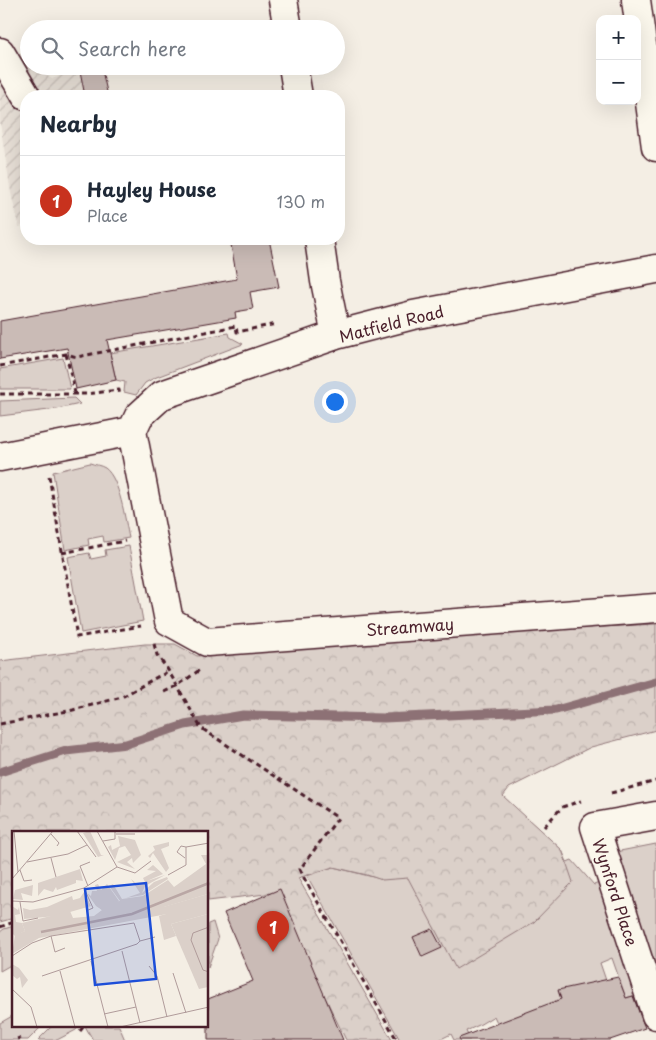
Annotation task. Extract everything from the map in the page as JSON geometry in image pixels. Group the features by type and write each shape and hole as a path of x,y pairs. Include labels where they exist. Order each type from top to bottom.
{"street":[{"path":"283,0 286,20"},
{"path":"636,0 656,147"},
{"path":"0,52 22,90"},
{"path":"294,75 297,90"},
{"path":"320,245 336,335"},
{"name":"Matfield Road","path":"135,423 162,395 336,335 412,316 656,269"},
{"path":"0,457 44,448 135,423 152,536 169,621"},
{"name":"Streamway","path":"169,621 207,642 656,608"},
{"name":"Wynford Place","path":"656,816 595,827 656,1015"}],"path":[{"path":"0,366 66,354 77,357 236,326 237,332 284,322"},
{"path":"66,354 75,393"},
{"path":"0,394 86,394 119,390 122,412 135,423"},
{"path":"44,448 77,637 169,621"},
{"path":"62,553 152,536"},
{"path":"169,621 154,643 157,655 168,670 201,728 338,818 300,869 397,1040"},
{"path":"0,724 73,710 122,696 157,677 162,671 168,670"},
{"path":"164,692 177,686"},
{"path":"0,927 12,923"}],"shaded area":[{"path":"14,55 20,59 20,75 46,75 52,79 62,75 103,75 107,90 20,90 19,227 11,193 0,123 0,64"}],"green space":[{"path":"229,333 230,337 243,344 154,378 145,383 136,395 124,392 125,382 116,380 110,353"},
{"path":"63,358 70,389 0,389 0,369"},
{"path":"74,398 80,404 57,409 0,416 0,401"},
{"path":"90,463 105,468 115,481 129,538 104,542 103,536 88,539 89,545 65,550 53,472"},
{"path":"129,546 143,621 81,633 68,557 89,553 91,559 106,556 105,550"},
{"path":"656,624 656,730 591,747 509,788 503,796 562,850 573,882 534,922 456,969 408,878 382,880 333,867 298,878 392,1040 346,1040 274,893 209,901 209,831 12,831 12,919 0,922 0,661 145,644 175,644 197,656 532,631"},
{"path":"503,797 562,850 567,862 572,860 594,885 601,882 638,997 626,998 612,958 600,963 610,992 558,991 568,1017 505,1040 494,1016 466,1031 470,1040 454,1040 451,1034 439,1040 400,1040 307,876 333,867 381,879"},
{"path":"656,844 656,976 615,852"},
{"path":"213,922 218,939 209,964 209,924"},
{"path":"12,927 12,964 0,971 0,932"},
{"path":"12,1016 12,1028 40,1028 28,1040 0,1040 0,1023"},
{"path":"50,1028 78,1028 57,1040 38,1040"},
{"path":"86,1028 120,1028 125,1040 93,1040"}],"building":[{"path":"81,75 103,75 107,90 84,90"},
{"path":"231,245 270,245 279,287 250,292 253,309 235,312 236,318 107,340 116,380 76,389 67,348 0,359 0,321 237,279"},
{"path":"280,889 343,1040 208,1040 209,999 253,981 224,913"},
{"path":"432,929 442,948 422,957 413,937"},
{"path":"618,977 626,998 633,996 645,1028 610,1040 460,1040 459,1038 561,999 558,990"}],"waterway":[{"path":"0,772 66,751 126,744 185,725 243,715 384,718 556,710 656,682"}],"place":[{"name":"Hayley House","path":"273,952"}]}
